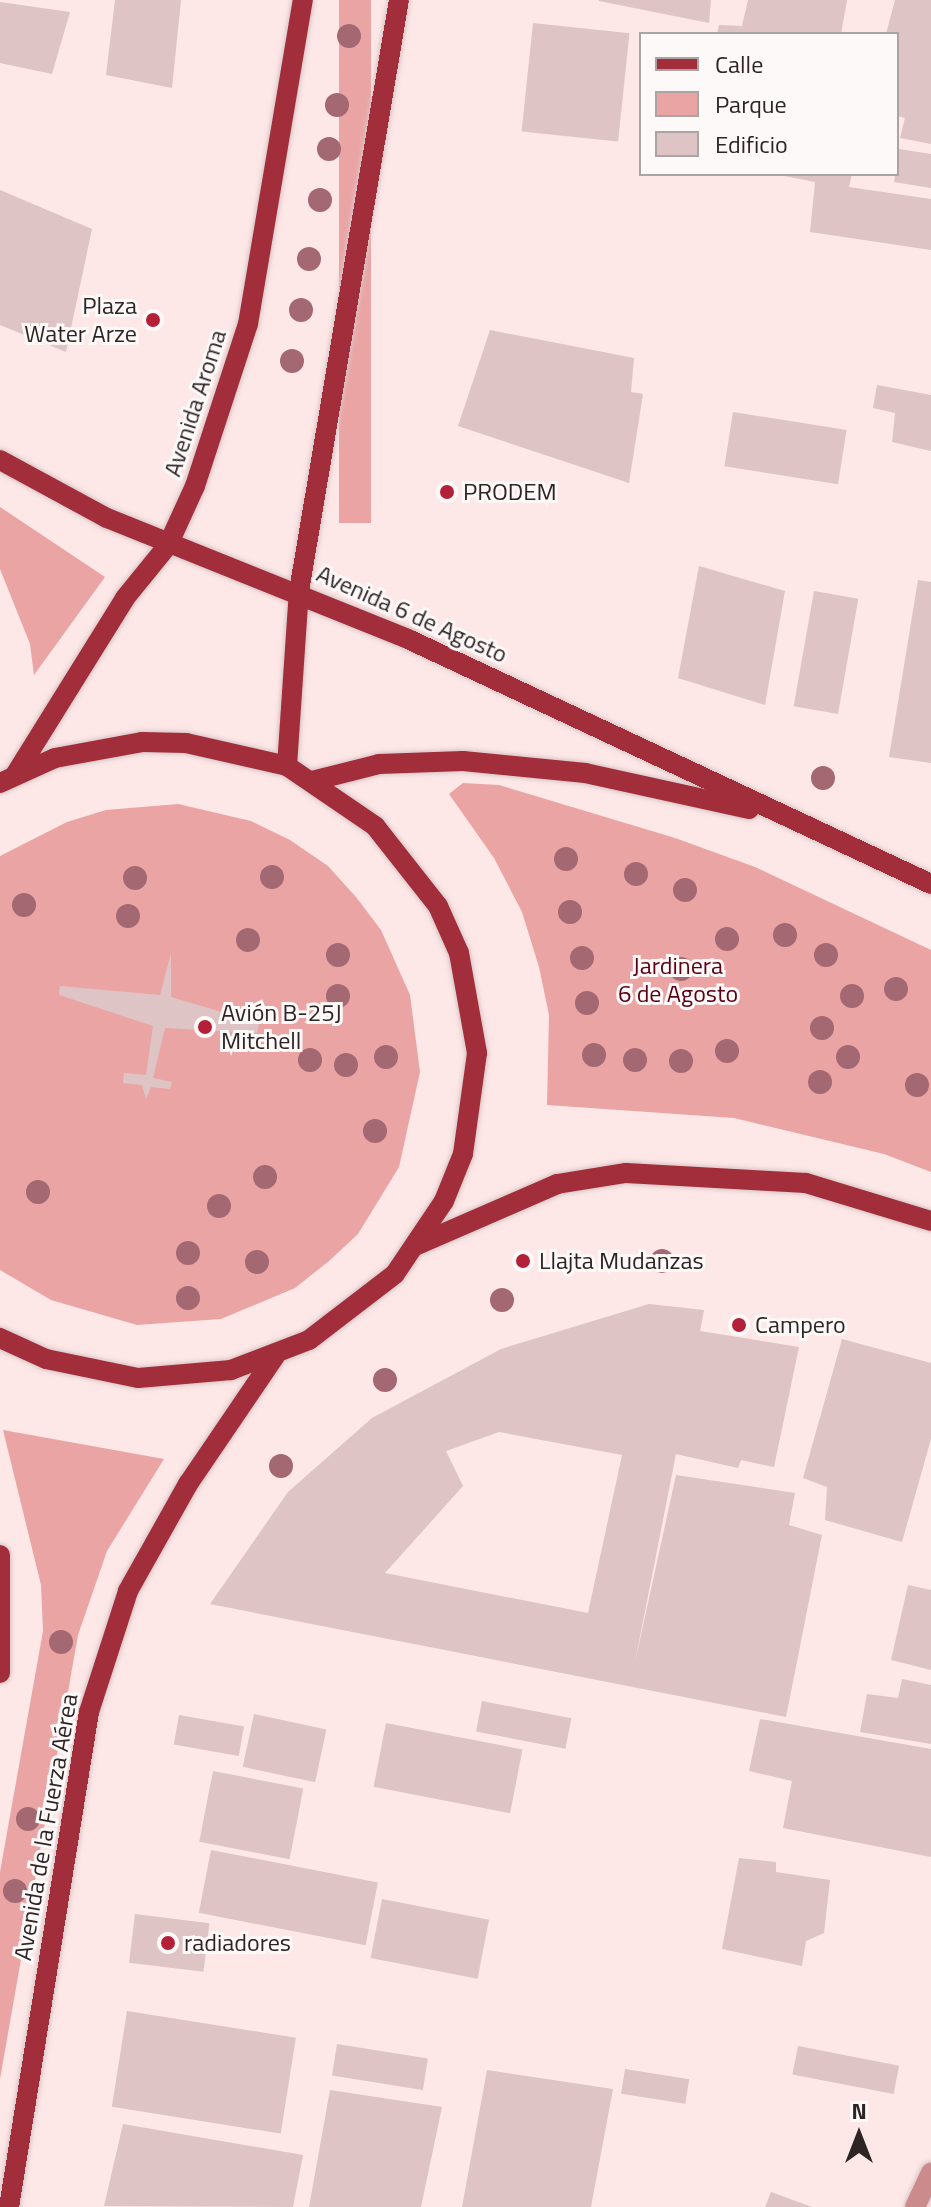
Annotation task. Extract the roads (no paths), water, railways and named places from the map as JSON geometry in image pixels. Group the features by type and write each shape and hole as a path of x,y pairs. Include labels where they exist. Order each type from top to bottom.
{"main road":[{"name":"Avenida Aroma","path":"8,779 125,598 168,545 195,486 248,324 303,0"},
{"path":"287,766 299,591 399,0"},
{"name":"Avenida 6 de Agosto","path":"0,460 168,545 299,591 931,884"},
{"path":"0,1338 46,1359 138,1378 231,1370 275,1356 350,1314 417,1245 444,1201 471,1116 477,1053 472,1003 454,941 409,864 375,826 287,766 186,743 142,742 55,758 8,779"},
{"name":"Avenida 6 de Agosto","path":"312,781 379,764 463,761 585,773 800,822"},
{"path":"417,1245 557,1184 626,1173 806,1183 931,1221"},
{"name":"Avenida de la Fuerza Aérea","path":"9,2207 89,1712 128,1591 188,1484 275,1356"},
{"path":"0,1555 0,1673"}],"street":[{"path":"915,2207 931,2173"}],"place":[{"name":"Plaza Water Arze","path":"153,320"},
{"name":"PRODEM","path":"447,492"},
{"name":"Avión B-25J Mitchell","path":"205,1027"},
{"name":"Llajta Mudanzas","path":"523,1261"},
{"name":"Campero","path":"739,1325"},
{"name":"radiadores","path":"168,1943"}],"park label":[{"name":"Jardinera 6 de Agosto","path":"678,980"}]}
